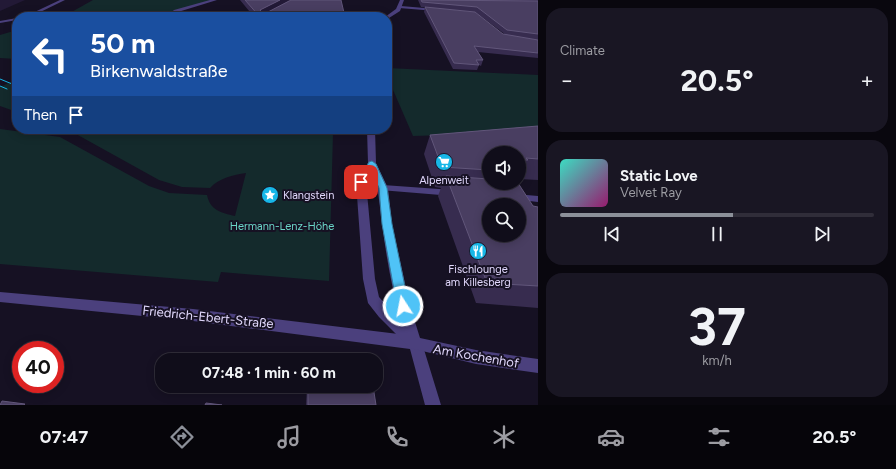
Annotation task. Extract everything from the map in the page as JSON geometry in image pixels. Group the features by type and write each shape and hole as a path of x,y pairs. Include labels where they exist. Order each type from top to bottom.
{"street":[{"path":"37,12 63,0"},
{"path":"176,12 214,0"},
{"path":"401,7 402,0"},
{"path":"392,13 401,7 446,11"},
{"path":"0,22 12,20"},
{"path":"371,134 372,164 383,188 387,224 403,306 433,405"},
{"path":"372,164 361,182 370,286 373,298 384,313 415,343"},
{"path":"383,188 460,193"},
{"path":"507,196 538,199"},
{"name":"Friedrich-Ebert-Straße","path":"0,297 193,315 415,343"},
{"name":"Am Kochenhof","path":"415,343 454,354 501,362 538,366"}],"green space":[{"path":"93,0 214,0 178,12 72,12"},
{"path":"12,31 12,59 0,58 0,35"},
{"path":"392,68 538,75 538,132 413,136 392,88"},
{"path":"12,81 12,110 0,106 0,87"},
{"name":"Hermann-Lenz-Höhe","path":"0,129 12,131 12,134 38,134 60,137 149,186 169,193 207,195 208,200 217,210 225,214 235,216 246,173 222,179 210,188 182,187 159,180 76,134 333,134 329,281 221,272 218,282 0,264"}],"building":[{"path":"245,0 280,0 260,10 262,12 256,12"},
{"path":"291,0 341,0 344,12 268,12"},
{"path":"421,0 538,1 538,34 507,30 477,7 422,2"},
{"path":"425,7 475,12 503,34 538,40 538,53 474,46 483,60 476,60 479,65 454,63"},
{"path":"538,126 538,159 526,158 526,146 482,146 482,170 442,167 430,135"},
{"path":"446,176 482,179 482,190 523,190 533,206 538,207 538,286 487,283"},
{"path":"308,393 374,393 376,405 308,405"},
{"path":"2,401 25,404 0,405"},
{"path":"206,403 222,405 205,405"}],"tram line":[{"path":"0,79 12,84"},
{"path":"0,86 7,89"}],"place":[{"name":"Alpenweit","path":"444,162"},
{"name":"Klangstein","path":"270,195"},
{"name":"Fischlounge am Killesberg","path":"478,251"}],"route":[{"path":"361,182 372,164 383,188 387,224 403,306"}]}
